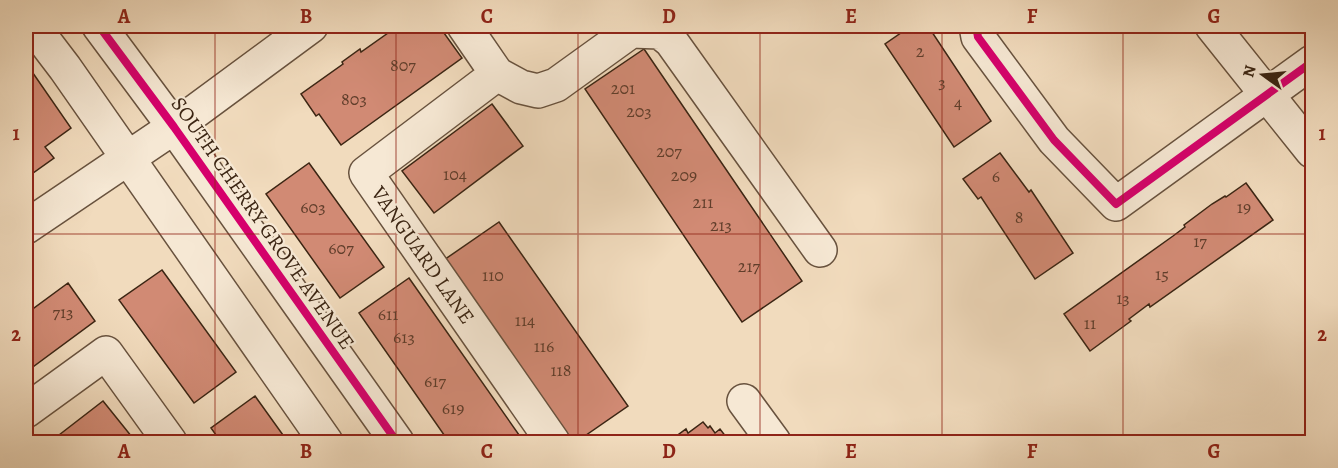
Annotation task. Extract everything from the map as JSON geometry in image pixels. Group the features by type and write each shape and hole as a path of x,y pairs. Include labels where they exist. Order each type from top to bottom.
{"street":[{"path":"33,26 326,442"},
{"name":"SOUTH CHERRY GROVE AVENUE","path":"99,26 174,127 397,442"},
{"path":"26,227 174,127 311,26"},
{"path":"464,26 497,74 521,87 538,91 556,85 632,32 660,32 671,41 820,250"},
{"path":"976,26 978,37 1054,140 1116,204 1312,62"},
{"path":"1212,26 1312,151"},
{"name":"VANGUARD LANE","path":"497,74 366,173 554,442"},
{"path":"26,411 106,353 170,442"},
{"path":"744,401 774,442"}],"building":[{"path":"398,26 439,26 462,58 341,145 319,114 316,116 301,94 360,49 361,52"},
{"path":"911,26 928,26 991,121 954,147 885,44"},
{"path":"644,49 802,281 742,322 585,89"},
{"path":"26,63 71,128 45,147 54,158 26,178"},
{"path":"492,104 523,146 434,213 402,171"},
{"path":"1000,153 1029,192 1031,190 1073,253 1035,279 981,197 978,199 963,179"},
{"path":"309,163 384,267 340,298 266,194"},
{"path":"1246,183 1273,220 1150,307 1149,304 1129,319 1131,321 1090,351 1064,314 1173,236 1212,204"},
{"path":"499,222 628,406 576,442 567,442 441,262"},
{"path":"162,270 236,372 194,403 119,300"},
{"path":"409,278 524,442 449,442 359,313"},
{"path":"68,283 95,321 26,372 26,314"},
{"path":"255,396 288,442 221,442 211,428"},
{"path":"103,401 136,442 50,442"},
{"path":"703,422 715,433 720,429 730,442 674,442 671,440 686,429 688,433"}],"cycle path":[{"path":"99,26 174,127 397,442"},
{"path":"976,26 978,37 1054,140 1116,204 1312,62"}]}
